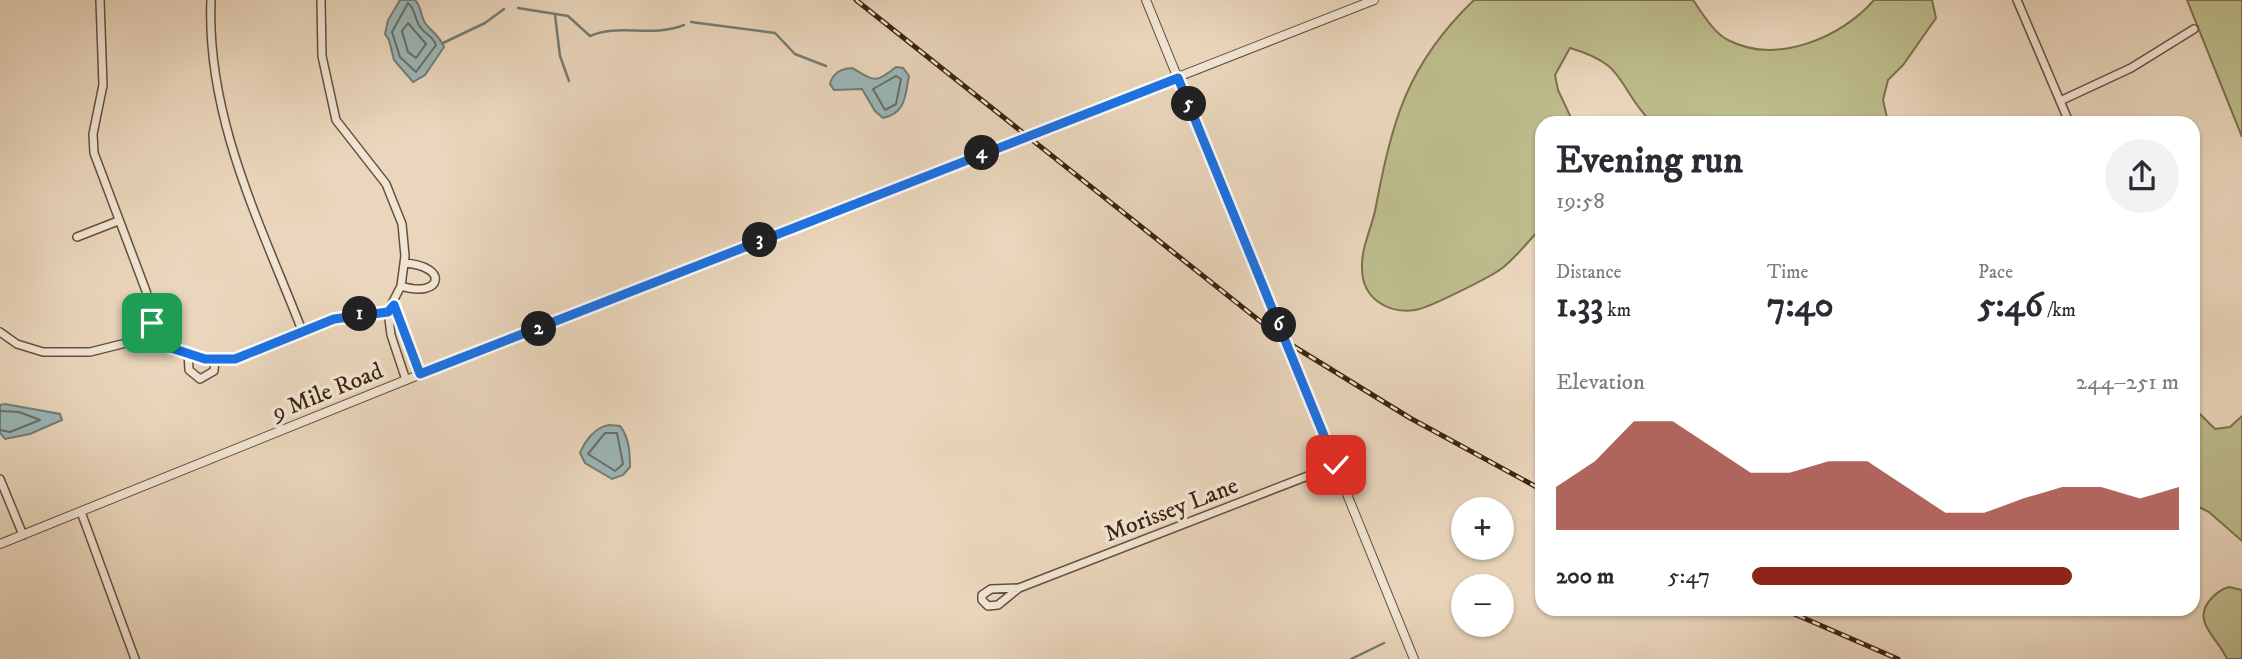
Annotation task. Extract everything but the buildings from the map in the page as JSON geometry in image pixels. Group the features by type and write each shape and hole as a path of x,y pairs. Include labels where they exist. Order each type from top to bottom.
{"street":[{"path":"100,0 103,85 93,134 94,153 146,291 152,314 150,341"},
{"path":"211,0 214,74 227,133 303,333"},
{"path":"321,0 323,55 331,106 341,129 387,184 402,224 404,263 401,286 391,308 391,335 407,380"},
{"path":"1146,0 1414,659"},
{"name":"9 Mile Road","path":"0,544 420,374 1374,0"},
{"path":"2017,0 2066,116"},
{"path":"2060,101 2131,68 2194,29"},
{"path":"76,237 118,221"},
{"path":"401,286 419,292 431,286 434,281 434,272 428,266 404,263"},
{"path":"1,337 32,349 61,354 150,341 205,359 235,359 334,319 391,308"},
{"path":"391,308 420,374"},
{"path":"188,352 189,370 200,379 214,371 215,359"},
{"name":"Morissey Lane","path":"1019,588 990,589 982,595 982,600 988,606 998,605 1019,588 1336,465"},
{"path":"0,479 23,535"},
{"path":"80,512 135,659"}],"shaded area":[{"path":"1474,0 1693,0 1723,37 1747,47 1766,50 1807,44 1826,36 1860,14 1874,0 1932,0 1936,18 1903,65 1888,80 1883,100 1887,116 1646,116 1612,69 1602,61 1570,48 1555,75 1558,90 1570,116 1535,116 1535,235 1507,265 1485,279 1445,299 1405,311 1386,306 1371,296 1363,279 1362,261 1388,150 1405,96 1432,48"},
{"path":"2187,0 2242,0 2242,137"},
{"path":"2200,414 2215,429 2230,427 2242,416 2242,541 2200,508"},
{"path":"2229,587 2242,590 2242,659 2227,659 2205,623 2205,608 2221,590"}],"water":[{"path":"400,0 415,0 425,23 444,47 425,75 413,82 394,60 385,34 388,20"},
{"path":"896,67 903,68 909,76 903,103 891,116 883,118 875,111 862,89 834,90 830,84 835,74 844,69 852,68 874,79"},
{"path":"0,405 60,414 62,420 30,434 5,439 0,433"},
{"path":"609,425 620,426 623,430 630,456 630,467 623,475 612,479 585,463 580,453 591,435"}],"waterway":[{"path":"518,8 568,16 590,36 601,32 672,29 684,25"},
{"path":"443,43 485,23 504,9"},
{"path":"555,15 560,56 569,81"},
{"path":"691,22 775,33 795,54 826,66"},
{"path":"1351,659 1384,643"}],"railway":[{"path":"856,0 1285,341 1410,418 1535,486"},
{"path":"1799,616 1898,659"}],"route":[{"path":"152,323 150,341 205,359 235,359 334,319 388,312 394,305 420,374 1178,78 1336,465"}]}
